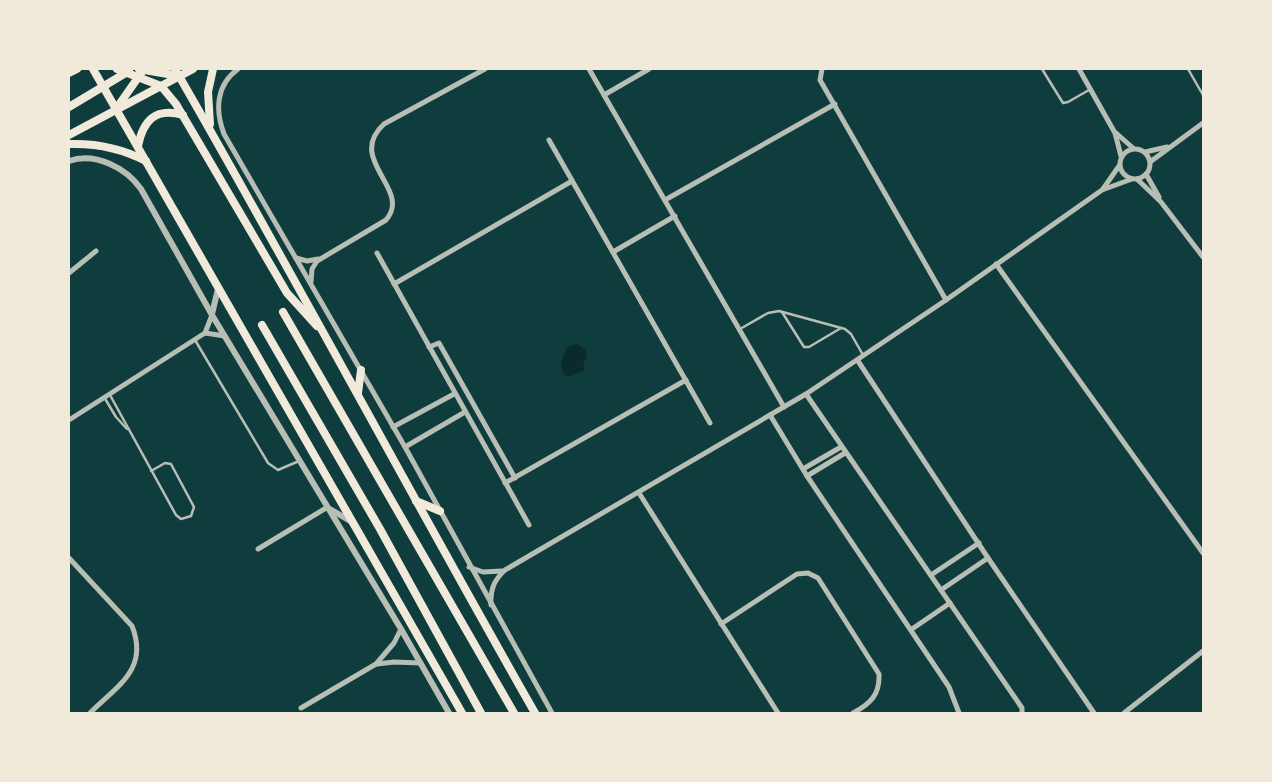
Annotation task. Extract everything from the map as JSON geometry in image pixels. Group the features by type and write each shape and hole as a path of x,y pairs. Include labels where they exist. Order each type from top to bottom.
{"main road":[{"path":"69,74 77,69"},
{"path":"93,69 462,713"},
{"path":"116,69 179,76"},
{"path":"175,69 358,393 416,501 535,713"},
{"path":"69,135 193,69"},
{"path":"212,134 207,106 213,69"},
{"path":"69,107 129,71"},
{"path":"116,109 141,71"},
{"path":"141,71 161,86 183,115 287,293 324,333"},
{"path":"138,146 144,125 152,117 172,112 183,115"},
{"path":"69,144 109,147 146,161"},
{"path":"283,312 514,713"},
{"path":"262,325 380,528 481,713"},
{"path":"358,393 361,370"},
{"path":"416,501 440,512"}],"street":[{"path":"238,69 230,74 220,91 217,106 224,134 405,447 469,566 552,713"},
{"path":"311,285 312,269 321,259 390,216 394,204 392,197 373,160 371,150 372,140 376,131 384,124 485,69"},
{"path":"590,69 784,407"},
{"path":"604,95 650,69"},
{"path":"822,69 820,80 946,300"},
{"path":"1079,69 1115,133 1121,156 1119,166 1102,190"},
{"path":"665,200 835,104"},
{"path":"1203,123 1150,162 1146,174 1161,202 1203,257"},
{"path":"1115,133 1133,148 1145,152 1170,146"},
{"path":"549,140 710,423"},
{"path":"1121,156 1133,148"},
{"path":"1145,152 1150,162"},
{"path":"69,161 87,159 118,167 134,180 141,189 326,508 449,713"},
{"path":"1119,166 1123,174 1135,179 1161,202"},
{"path":"491,605 491,589 499,575 505,570 770,416 858,361 1102,190 1146,174"},
{"path":"394,284 572,181"},
{"path":"613,252 675,216"},
{"path":"69,273 96,251"},
{"path":"376,253 529,525"},
{"path":"296,258 308,261 321,259"},
{"path":"996,264 1203,553"},
{"path":"69,420 205,333 218,289"},
{"path":"205,333 225,336"},
{"path":"429,347 439,343 515,478"},
{"path":"858,361 978,544 1094,713"},
{"path":"506,484 686,380"},
{"path":"393,427 454,394"},
{"path":"806,394 1022,708 1022,713"},
{"path":"405,447 465,412"},
{"path":"770,416 803,469 912,629 953,693 959,713"},
{"path":"803,469 841,447"},
{"path":"808,476 845,453"},
{"path":"639,493 778,713"},
{"path":"326,508 352,522"},
{"path":"258,549 326,508"},
{"path":"931,575 978,544"},
{"path":"69,558 132,626 137,637 137,661 132,672 90,713"},
{"path":"941,590 988,558"},
{"path":"469,566 490,573 505,570"},
{"path":"721,624 797,574 808,573 818,578 880,674 880,686 875,698 853,713"},
{"path":"912,629 950,603"},
{"path":"301,708 376,664 394,643 400,629"},
{"path":"1124,713 1203,651"},
{"path":"376,664 394,662 420,663"}],"lane":[{"path":"1042,69 1063,103 1090,89"},
{"path":"1188,69 1203,95"},
{"path":"740,329 772,312 782,312 841,328 850,334 864,356"},
{"path":"782,312 804,347 809,347 841,328"},
{"path":"195,339 268,463 278,470 299,461"},
{"path":"106,395 116,417 128,430"},
{"path":"106,395 176,515 181,519 191,516 194,506 171,464 166,463 151,471"}],"water":[{"path":"577,344 586,350 587,357 583,363 585,370 569,377 563,374 561,363 567,347"}]}
